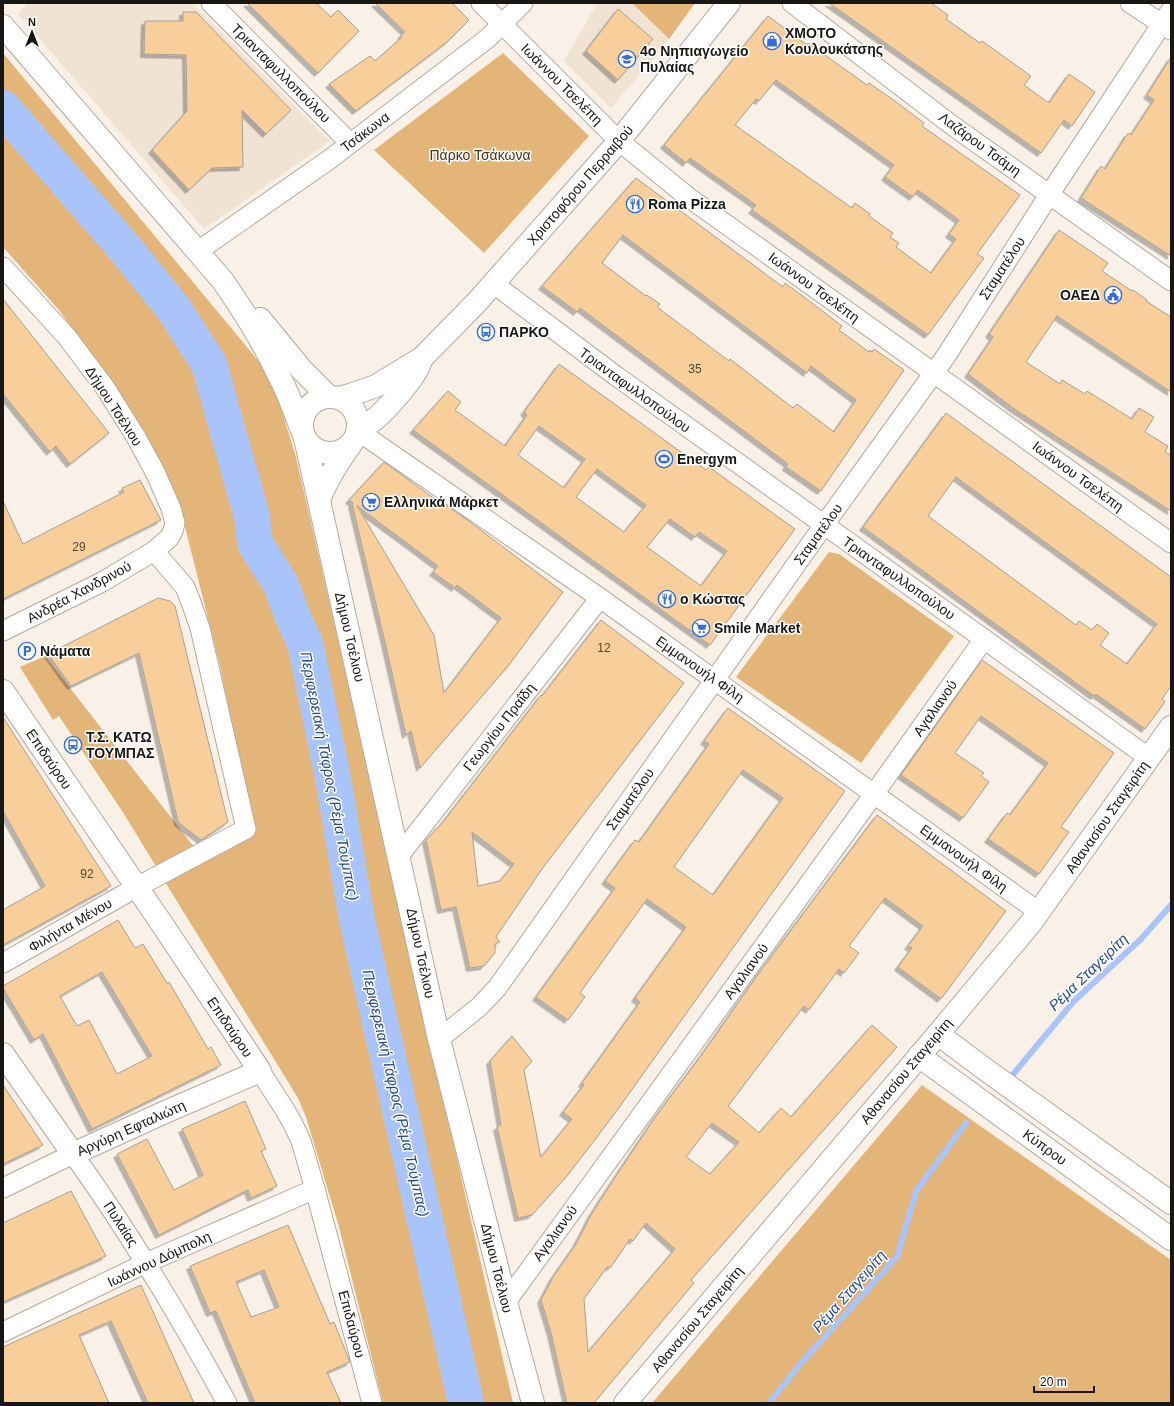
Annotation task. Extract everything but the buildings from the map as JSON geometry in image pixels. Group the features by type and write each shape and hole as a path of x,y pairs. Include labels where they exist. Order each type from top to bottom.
{"street":[{"name":"Τριανταφυλλοπούλου","path":"211,3 350,143"},
{"name":"Ιωάννου Τσελέπη","path":"481,3 620,141 688,197 1171,543"},
{"name":"Τσάκωνα","path":"198,251 330,159 488,38 503,25 523,3"},
{"name":"Χριστοφόρου Περραιβού","path":"334,397 353,394 376,386 422,358 494,284 620,141 729,3"},
{"name":"Λαζάρου Τσάμη","path":"792,3 953,126 1171,281"},
{"path":"1130,3 1168,21"},
{"name":"Σταματέλου","path":"439,1039 479,1007 497,988 824,525 934,373 1049,194 1168,21"},
{"name":"Δήμου Τσέλιου","path":"3,26 223,281 237,301 270,357 288,395 304,435 439,1039 533,1403"},
{"name":"Δήμου Τσέλιου","path":"3,267 67,337 106,389 136,437 155,472 168,501 175,524 169,538 154,551"},
{"name":"Δήμου Τσέλιου","path":"223,281 248,305 302,370 334,397"},
{"name":"Τριανταφυλλοπούλου","path":"494,284 616,376 1148,758"},
{"name":"Χριστοφόρου Περραιβού","path":"356,433 383,411 414,376 422,358"},
{"path":"319,500 327,479 356,433 357,417 347,402 334,397 320,399 305,412 302,421 304,435 311,446 324,453 339,452 356,433"},
{"name":"Εμμανουήλ Φίλη","path":"356,433 600,598 1039,912"},
{"name":"Ανδρέα Χανδρινού","path":"3,631 102,582 154,551"},
{"name":"Φιλήντα Μένου","path":"3,963 137,887 246,829 200,628 185,587 154,551"},
{"name":"Γεωργίου Πραΐδη","path":"399,856 600,598"},
{"name":"Αγαλιανού","path":"506,1302 874,794 984,639"},
{"name":"Επιδαύρου","path":"3,691 260,1071 297,1131 316,1189 372,1403"},
{"name":"Αθανασίου Σταγειρίτη","path":"625,1403 938,1034 1039,912 1171,727"},
{"name":"Κύπρου","path":"938,1034 1171,1203"},
{"name":"Πυλαίας","path":"3,1054 111,1207 146,1263 227,1403"},
{"name":"Κύπρου","path":"919,1056 1171,1239"},
{"name":"Αργύρη Εφταλιώτη","path":"3,1188 163,1113 260,1071"},
{"name":"Ιωάννου Δόμπολη","path":"3,1332 146,1263 316,1189"}],"shaded area":[{"path":"28,3 192,3 330,141 204,229 18,14"},
{"path":"597,3 632,3 669,39 611,108 564,61"}],"green space":[{"path":"632,3 695,3 669,39"},
{"path":"3,53 271,376 296,457 513,1403 383,1403 339,1227 306,1117 298,1098 162,877 254,829 219,662 183,519 150,443 130,409 59,310 3,247"},
{"name":"Πάρκο Τσάκωνα","path":"503,53 589,136 484,253 374,150"},
{"path":"829,552 839,554 954,636 861,763 736,677"},
{"path":"45,656 198,852 160,873 124,814 59,716 53,720 20,667"},
{"path":"922,1085 1171,1260 1171,1403 652,1403"}],"waterway":[{"name":"Περιφερειακή Τάφρος (Ρέμα Τούμπας)","path":"3,108 127,251 173,308 209,364 252,517 255,543 281,585 292,615 305,643 333,778 357,920 466,1403"},
{"name":"Ρέμα Σταγειρίτη","path":"1010,1078 1074,1001 1141,939 1171,905"},
{"name":"Ρέμα Σταγειρίτη","path":"769,1403 801,1363 897,1257 916,1191 966,1123"}],"place":[{"name":"XMOTO Κουλουκάτσης","path":"772,41"},
{"name":"4ο Νηπιαγωγείο Πυλαίας","path":"627,59"},
{"name":"Roma Pizza","path":"635,204"},
{"name":"ΟΑΕΔ","path":"1113,295"},
{"name":"ΠΑΡΚΟ","path":"486,332"},
{"name":"Energym","path":"664,459"},
{"name":"Ελληνικά Μάρκετ","path":"371,502"},
{"name":"ο Κώστας","path":"667,599"},
{"name":"Smile Market","path":"701,628"},
{"name":"Νάματα","path":"27,651"},
{"name":"Τ.Σ. ΚΑΤΩ ΤΟΥΜΠΑΣ","path":"73,745"}]}
